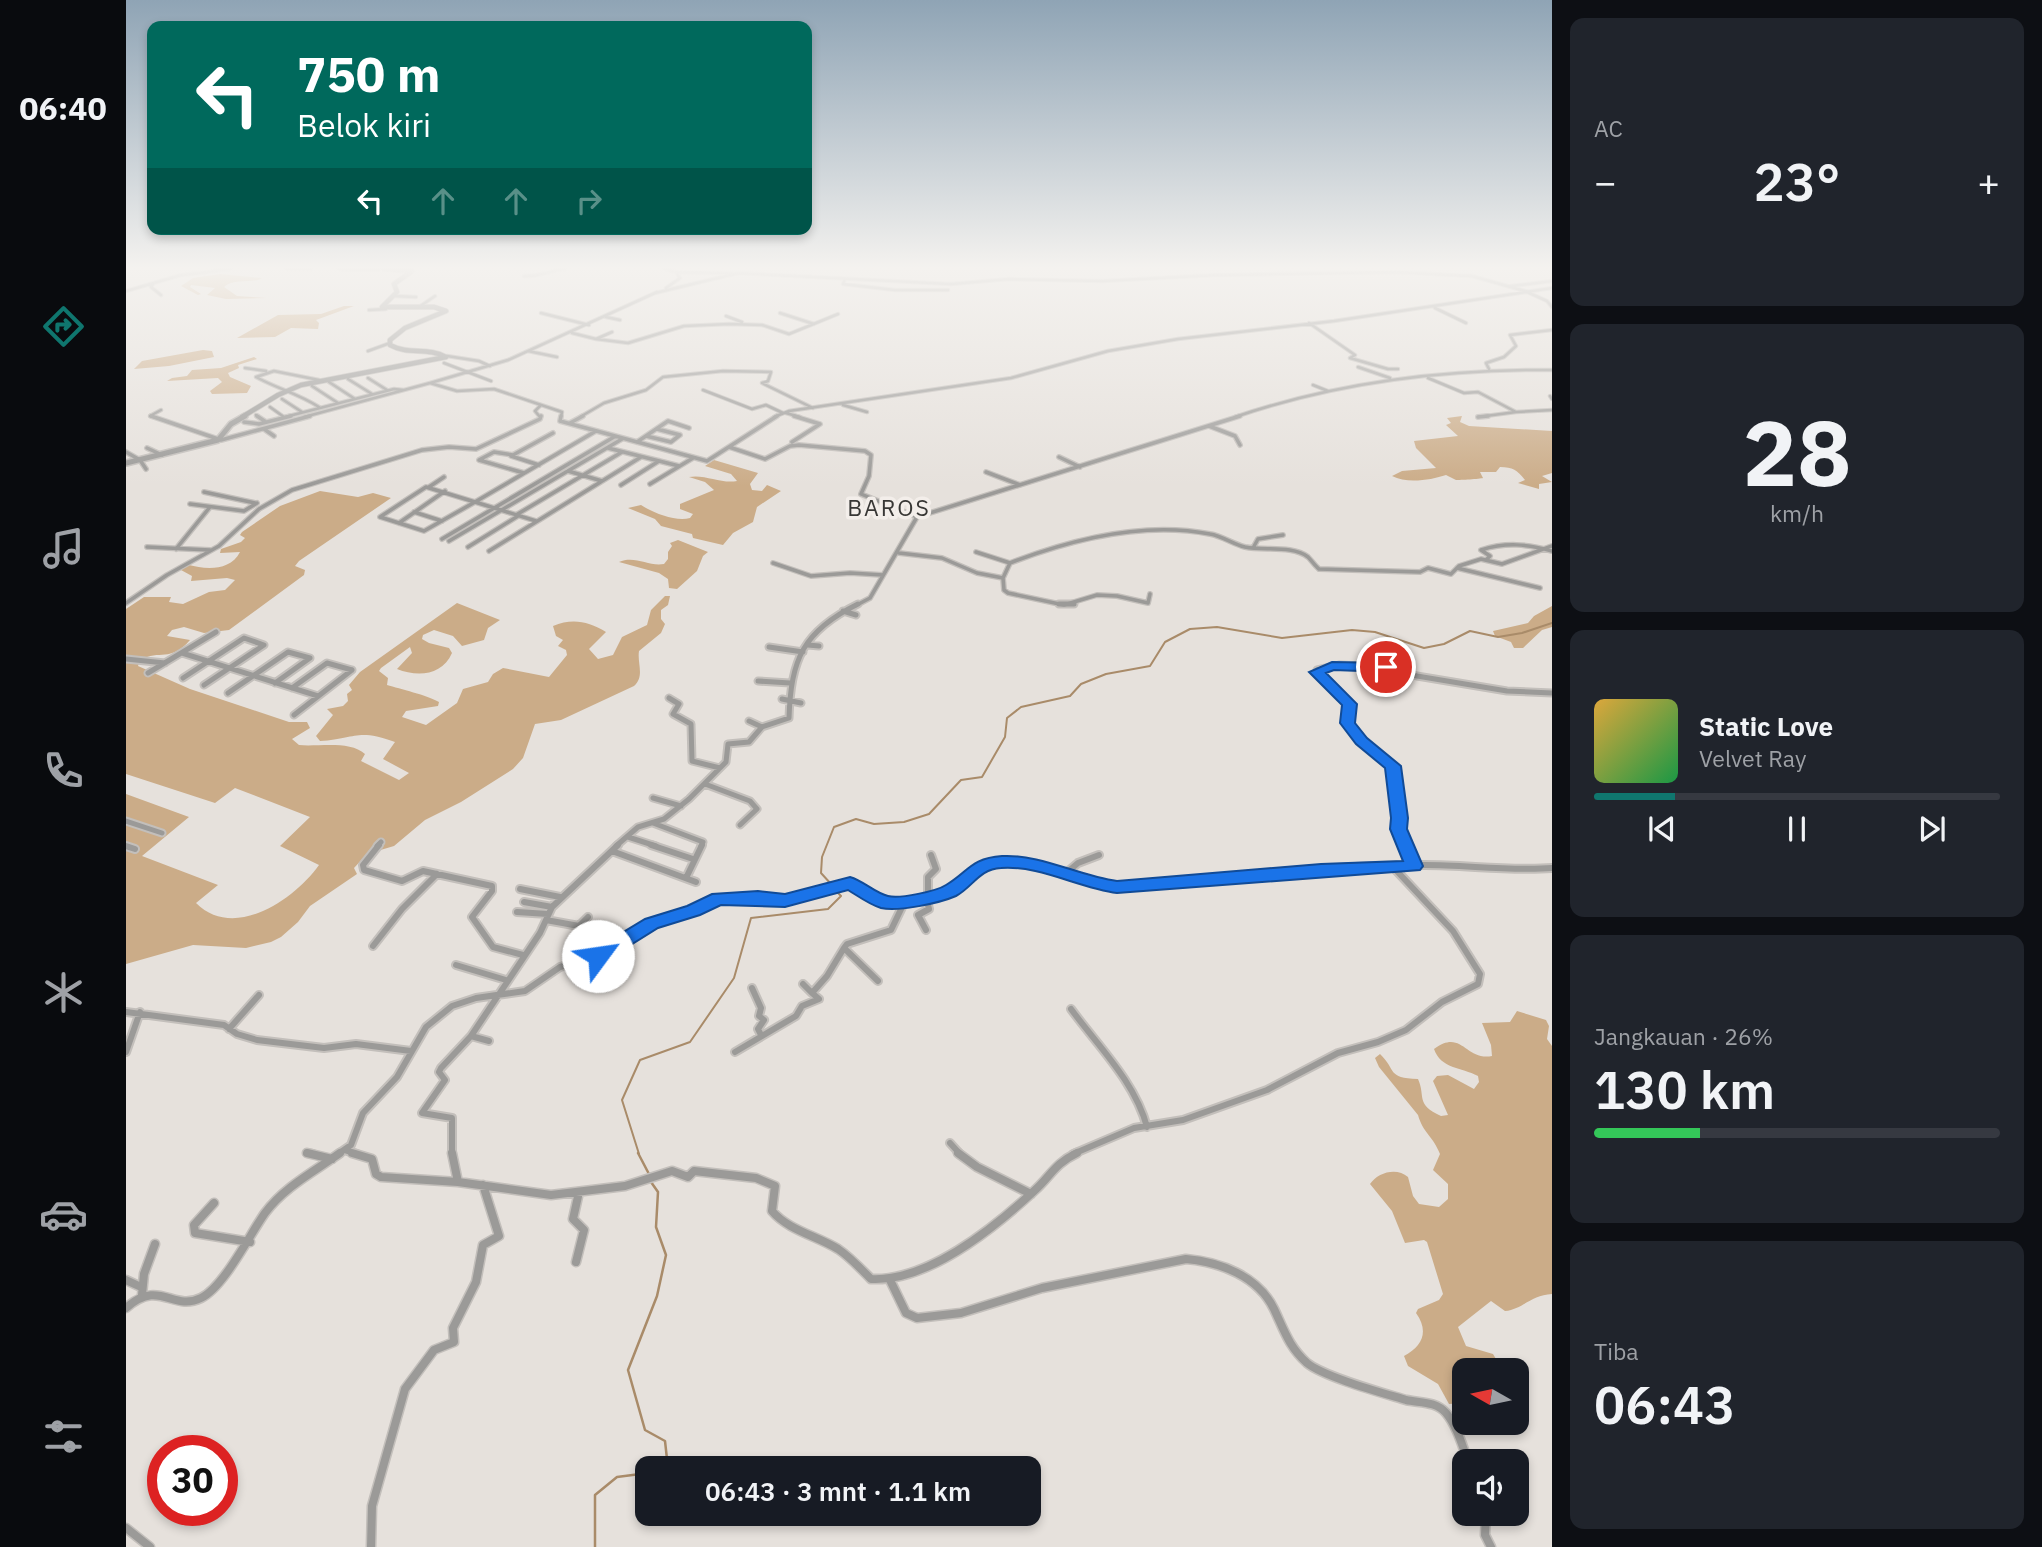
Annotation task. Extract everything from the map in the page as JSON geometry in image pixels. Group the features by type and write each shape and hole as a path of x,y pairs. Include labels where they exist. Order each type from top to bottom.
{"street":[{"path":"127,465 405,391 490,366 552,341"},
{"path":"614,341 634,341"},
{"path":"430,383 457,391 494,389 562,412 559,419 569,424 707,461 784,413 1011,378 1145,344 1167,341"},
{"path":"1337,341 1352,351 1355,356 1350,358 1388,369 1398,369"},
{"path":"1489,369 1486,363 1504,357 1516,346 1513,341"},
{"path":"368,351 390,342 398,350 479,361 490,366"},
{"path":"528,351 557,357"},
{"path":"218,440 232,424 289,390 319,380 447,356"},
{"path":"436,360 491,381"},
{"path":"444,363 450,366"},
{"path":"1359,367 1393,379"},
{"path":"245,368 319,380"},
{"path":"458,1182 451,1149 452,1118 422,1113 445,1080 439,1070 471,1036 560,897 641,825 653,823 681,806 720,768 728,757 728,744 749,742 762,727 785,721 791,714 790,683 796,661 820,630 843,611 866,601 874,584 899,553 916,517 1262,407 1281,405 1328,391 1393,379 1489,369 1552,370"},
{"path":"269,371 256,377 275,387 289,390 320,407"},
{"path":"569,424 604,403 646,390 661,378 723,371 771,372 768,381 762,383 813,408"},
{"path":"1426,376 1464,393 1478,392 1516,412"},
{"path":"368,378 387,390"},
{"path":"348,380 372,394"},
{"path":"329,382 355,399"},
{"path":"1313,385 1328,391"},
{"path":"313,386 338,403"},
{"path":"244,422 255,425 387,390 397,388 405,391"},
{"path":"703,390 752,409 766,405 820,423 792,442"},
{"path":"282,399 302,412"},
{"path":"841,404 867,412"},
{"path":"126,603 167,575 212,550 266,505 292,490 422,450 477,449 540,419 541,415 535,411 540,405"},
{"path":"270,407 284,417"},
{"path":"161,410 150,416 218,440"},
{"path":"1478,417 1552,410"},
{"path":"256,415 266,422"},
{"path":"637,442 668,421 690,428"},
{"path":"1209,426 1235,436 1240,445"},
{"path":"264,429 274,436"},
{"path":"646,436 671,442 680,435 657,429"},
{"path":"419,535 596,431"},
{"path":"511,456 553,433"},
{"path":"442,539 614,436"},
{"path":"449,541 622,439"},
{"path":"728,447 765,459 799,444 869,453 872,461 868,486 861,494 916,517"},
{"path":"147,448 162,455"},
{"path":"607,448 679,466"},
{"path":"126,452 140,460 146,469"},
{"path":"524,474 479,460 494,452 540,465"},
{"path":"468,547 622,452"},
{"path":"489,551 641,457"},
{"path":"1059,457 1080,467"},
{"path":"650,484 694,458"},
{"path":"621,485 659,461"},
{"path":"568,471 602,481"},
{"path":"986,471 1020,485"},
{"path":"424,531 380,517 444,477"},
{"path":"429,487 536,521"},
{"path":"399,523 446,491"},
{"path":"204,492 266,505"},
{"path":"190,504 244,511 257,503"},
{"path":"176,549 210,507"},
{"path":"414,512 442,521"},
{"path":"976,552 1010,563 1108,536 1164,531 1215,535 1253,548 1299,554 1309,558 1314,566 1322,570 1420,572 1428,568 1451,574 1457,568 1486,560 1502,564 1552,548"},
{"path":"1253,548 1258,539 1283,535"},
{"path":"1486,560 1490,556 1481,550 1506,542 1528,543 1545,549"},
{"path":"147,547 212,550"},
{"path":"899,553 942,558 977,573 1003,579"},
{"path":"773,563 811,576 850,573 883,575"},
{"path":"1010,563 1003,579 1004,590 1008,593 1064,605 1097,595 1117,596 1145,603 1149,602 1150,594"},
{"path":"1457,568 1540,588"},
{"path":"843,611 856,615"},
{"path":"148,673 216,632"},
{"path":"183,678 243,638 264,645 204,685"},
{"path":"808,645 819,646"},
{"path":"769,647 803,652"},
{"path":"228,693 288,652 310,658 275,682"},
{"path":"181,653 318,696"},
{"path":"126,659 165,663"},
{"path":"292,688 327,663 352,670 293,715"},
{"path":"1414,866 1398,829 1400,818 1393,766 1362,741 1359,733 1349,725 1347,721 1350,704 1318,675 1317,670 1340,665 1386,667 1410,674 1486,687 1552,693"},
{"path":"758,681 790,683"},
{"path":"669,698 679,704 673,714 691,724 692,761 720,768"},
{"path":"782,699 800,706 791,709"},
{"path":"749,721 762,727"},
{"path":"705,784 750,801 751,806 757,809 740,825"},
{"path":"653,797 661,802 681,806"},
{"path":"126,821 162,833"},
{"path":"653,823 701,839 702,845 686,878"},
{"path":"628,837 693,859"},
{"path":"382,842 363,865 364,870 405,881 420,872 492,886 492,891 473,912 473,919 493,947 523,955"},
{"path":"126,846 135,849"},
{"path":"612,851 696,882"},
{"path":"926,930 918,915 929,909 928,877 936,869 931,855"},
{"path":"1065,874 1078,863 1099,855"},
{"path":"126,1280 142,1291 186,1301 201,1298 250,1242 266,1212 287,1190 354,1141 363,1113 397,1077 426,1027 440,1013 452,1006 530,988 560,967 598,956 652,924 694,910 718,898 748,897 785,901 839,884 853,884 884,902 904,903 951,891 970,873 985,865 1000,862 1023,862 1105,886 1129,887 1321,870 1414,866 1552,868"},
{"path":"344,1150 372,1159 378,1176 458,1182 551,1195 595,1191 611,1185 625,1186 671,1171 688,1177 694,1171 719,1178 732,1174 746,1176 771,1183 776,1188 772,1211 776,1217 841,1251 871,1279 890,1280 921,1270 970,1242 1031,1194 1045,1181 1052,1168 1073,1154 1134,1128 1183,1120 1264,1091 1338,1053 1378,1042 1406,1030 1442,1002 1479,983 1480,974 1462,943 1438,913 1394,868"},
{"path":"373,946 402,909 437,874"},
{"path":"520,889 560,897"},
{"path":"523,902 579,926 588,917"},
{"path":"812,993 827,976 847,944 891,930 904,903"},
{"path":"517,912 549,914"},
{"path":"844,948 878,981"},
{"path":"456,965 506,979"},
{"path":"735,1052 796,1016 802,1006 819,999 803,984"},
{"path":"752,988 761,1008 759,1016 764,1020 758,1029 761,1035"},
{"path":"229,1029 259,995"},
{"path":"1071,1009 1127,1084 1146,1119 1147,1127"},
{"path":"126,1012 224,1025 246,1038 324,1048 356,1044 411,1051"},
{"path":"126,1052 140,1012"},
{"path":"471,1036 489,1041"},
{"path":"950,1143 959,1156 976,1168 1031,1194"},
{"path":"307,1153 332,1158"},
{"path":"371,1547 372,1506 405,1389 434,1350 454,1342 453,1328 476,1282 483,1245 499,1236 484,1185"},
{"path":"576,1262 584,1230 573,1219 579,1192"},
{"path":"214,1203 194,1225 195,1233 250,1242"},
{"path":"126,1308 142,1291 155,1244"},
{"path":"890,1280 906,1313 917,1318 961,1312 1042,1288 1186,1259 1210,1261 1253,1281 1258,1286 1273,1307 1289,1345 1309,1365 1328,1374 1423,1405 1437,1405 1451,1423 1463,1449"},
{"path":"1485,1526 1485,1535 1490,1547"},
{"path":"126,1528 150,1547"}],"shaded area":[{"path":"203,350 212,351 214,357 169,366 134,369 142,361"},
{"path":"254,357 257,359 238,365 239,368 228,373 230,377 251,386 247,393 212,394 210,391 222,382 218,378 167,381 187,376 192,370 221,368"},
{"path":"1462,416 1460,422 1469,426 1552,431 1552,473 1542,476 1552,482 1539,484 1539,489 1518,483 1525,480 1514,470 1504,467 1500,467 1496,472 1480,472 1483,478 1474,479 1456,480 1446,475 1412,481 1392,476 1402,471 1436,468 1416,448 1414,441 1458,436 1446,425 1451,423 1447,418"},
{"path":"714,460 758,473 750,484 752,490 762,491 767,485 781,491 757,507 753,522 733,533 723,545 661,526 655,519 628,508 641,505 665,516 690,518 693,514 680,509 680,504 714,490 705,482 689,477 737,481 731,474 705,466"},
{"path":"320,491 358,497 373,493 391,498 299,561 295,566 305,570 304,575 229,630 204,633 184,627 172,630 167,636 190,640 171,654 153,655 140,660 138,666 190,689 289,722 307,722 310,728 292,739 299,745 351,747 365,754 361,761 399,780 409,773 383,759 395,742 364,735 320,741 316,736 333,715 327,709 343,706 348,701 347,694 352,690 349,685 360,672 457,603 500,620 488,628 484,640 462,646 453,636 434,630 423,635 422,639 449,648 452,653 442,666 428,673 397,669 412,653 410,647 381,668 379,671 388,678 387,685 439,702 438,706 406,711 402,717 426,725 457,703 463,689 488,682 493,674 503,668 549,677 567,655 566,650 558,646 563,640 556,636 553,626 580,622 606,632 589,649 598,659 613,655 622,637 647,625 651,610 665,596 670,596 668,605 661,610 661,619 665,624 661,633 639,651 640,674 634,686 561,720 535,724 523,758 513,769 461,802 425,820 394,846 367,854 354,868 357,874 310,906 298,922 281,937 246,948 193,945 126,964 126,794 189,817 142,856 218,885 196,903 211,914 228,918 245,917 262,911 295,891 319,865 280,846 310,817 235,788 215,803 126,774 126,609 144,597 171,597 169,602 183,604 209,592 225,590 235,580 227,578 191,581 192,576 181,570 189,565 216,568 230,563 240,552 220,553 221,549 241,542 245,538 240,535 242,532 280,506"},
{"path":"678,540 708,552 703,556 697,571 677,589 669,588 668,579 659,573 619,562 631,560 664,564 672,546 670,543"},
{"path":"1552,606 1552,627 1542,630 1523,648 1514,648 1511,642 1495,636 1493,631 1528,623 1534,616"},
{"path":"1517,1011 1546,1020 1549,1026 1547,1039 1552,1046 1552,1294 1505,1311 1491,1301 1458,1327 1466,1346 1493,1354 1495,1358 1452,1358 1452,1404 1449,1404 1438,1384 1408,1366 1404,1356 1416,1348 1422,1338 1422,1326 1416,1313 1418,1309 1439,1300 1443,1294 1427,1242 1424,1240 1405,1243 1392,1211 1370,1184 1383,1174 1399,1172 1408,1177 1413,1196 1419,1204 1439,1207 1448,1199 1448,1184 1433,1170 1440,1154 1418,1115 1379,1067 1375,1058 1380,1054 1396,1075 1418,1079 1424,1104 1441,1116 1448,1115 1433,1081 1437,1076 1448,1075 1474,1089 1479,1082 1478,1076 1447,1064 1437,1056 1434,1049 1443,1043 1451,1042 1458,1043 1475,1054 1492,1056 1491,1045 1482,1023 1510,1022"}],"waterway":[{"path":"831,884 821,873 822,857 834,827 856,819 874,824 904,822 929,814 961,780 982,777 1005,737 1007,718 1021,707 1070,696 1081,684 1106,674 1150,666 1165,642 1190,629 1217,627 1282,638 1352,630 1375,632 1424,648 1444,644 1470,631 1498,637 1522,633 1552,623"},
{"path":"639,1154 622,1100 640,1060 690,1042 734,978 751,918 828,909 841,896 834,889"},
{"path":"638,1153 650,1176"},
{"path":"651,1182 658,1192 656,1227 666,1255 657,1296 628,1370 645,1430 665,1441 667,1456"},
{"path":"595,1547 595,1495 617,1477 635,1475"}],"district":[{"name":"BAROS","path":"889,508"}],"route":[{"path":"598,956 652,924 694,910 718,898 785,901 850,883 889,904 904,903 951,891 970,873 985,865 1000,862 1023,862 1095,884 1117,887 1321,870 1414,866 1398,829 1400,818 1395,798 1397,791 1393,766 1377,755 1349,725 1347,719 1351,712 1350,704 1317,672 1332,666 1386,667"}]}
